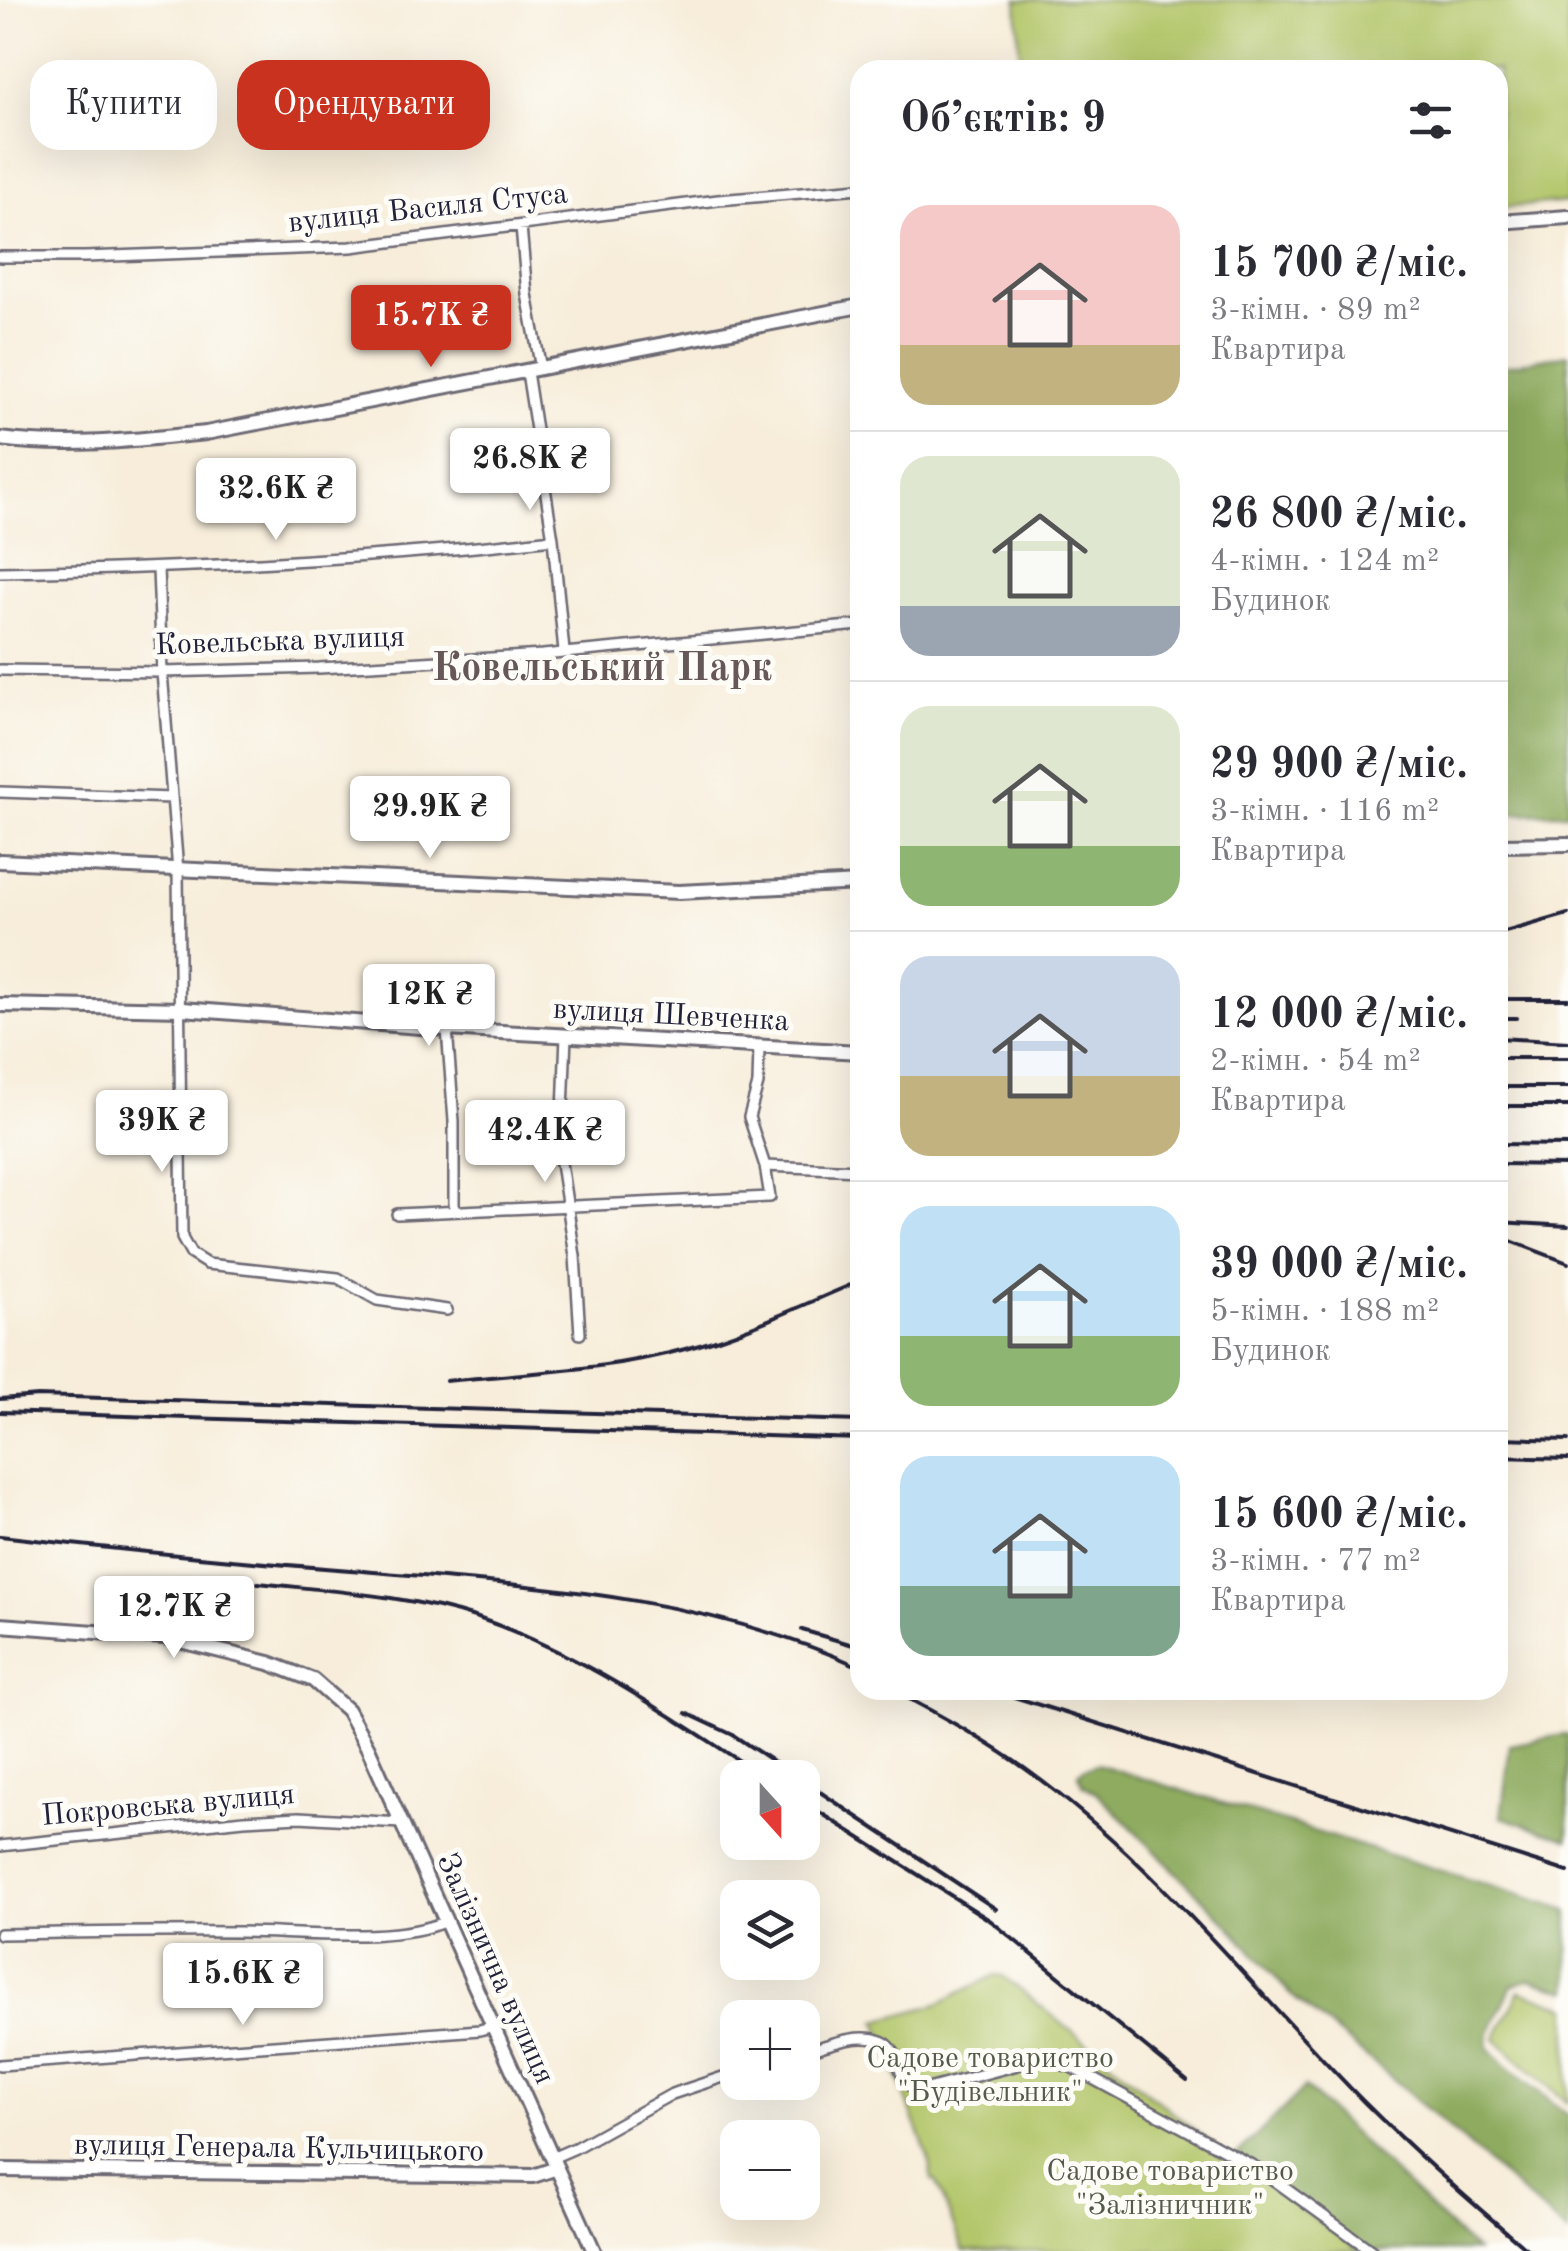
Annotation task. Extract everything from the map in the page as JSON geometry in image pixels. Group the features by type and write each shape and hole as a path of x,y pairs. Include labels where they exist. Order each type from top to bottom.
{"street":[{"name":"вулиця Василя Стуса","path":"0,257 351,246 718,200 850,189"},
{"path":"1508,221 1568,217"},
{"path":"521,227 564,651"},
{"path":"0,439 115,443 206,433 850,308"},
{"path":"0,572 158,569 447,552 553,539"},
{"path":"158,569 178,871 182,1238 190,1254 208,1264 338,1278 377,1300 447,1310"},
{"name":"Ковельська вулиця","path":"0,670 162,672 319,668 850,627"},
{"path":"0,792 172,798"},
{"path":"1508,844 1568,844"},
{"path":"0,862 679,892 850,883"},
{"name":"вулиця Шевченка","path":"0,1005 182,1009 850,1051"},
{"path":"447,1028 454,1121 454,1210"},
{"path":"566,1036 562,1162 575,1256 580,1334"},
{"path":"397,1214 770,1197 765,1166 748,1118 758,1084 759,1046"},
{"path":"765,1166 850,1170"},
{"name":"Залізнична вулиця","path":"0,1625 164,1637 252,1658 313,1680 347,1710 368,1748 594,2251"},
{"name":"Покровська вулиця","path":"0,1846 244,1820 299,1818 401,1823"},
{"path":"0,1934 339,1935 428,1929 446,1920"},
{"path":"0,2065 493,2026"},
{"path":"820,2047 845,2040 882,2041 892,2048 912,2090 1040,2059 1071,2068 1257,2168 1372,2251"},
{"path":"554,2163 672,2094 720,2078"},
{"name":"вулиця Генерала Кульчицького","path":"0,2170 533,2176 554,2163"}],"green space":[{"path":"1017,0 1568,0 1568,202 1508,207 1508,60 1020,60"},
{"path":"1568,354 1568,575 1560,596 1568,618 1568,813 1508,814 1508,365"},
{"path":"1568,1734 1568,1839 1501,1817 1510,1745"},
{"path":"1097,1764 1568,1910 1568,1991 1529,1979 1512,1986 1489,2033 1488,2047 1568,2116 1568,2234 1398,2083 1291,1995 1225,1921 1098,1794 1083,1785 1078,1774"},
{"path":"995,1975 1003,1976 1232,2160 1360,2251 963,2251 936,2180 932,2180 928,2157 877,2021 938,2004"},
{"path":"1520,1991 1568,2007 1568,2103 1495,2039"},
{"path":"1305,2087 1476,2251 1360,2251 1232,2160"}],"railway":[{"path":"1508,931 1568,914"},
{"path":"1508,999 1568,999"},
{"path":"1508,1018 1516,1018"},
{"path":"1508,1039 1568,1042"},
{"path":"1508,1058 1568,1058"},
{"path":"1508,1087 1568,1087"},
{"path":"1508,1106 1568,1106"},
{"path":"1508,1144 1568,1145"},
{"path":"1508,1164 1568,1165"},
{"path":"1508,1223 1568,1226"},
{"path":"1508,1240 1568,1263"},
{"path":"446,1381 568,1370 689,1348 850,1285"},
{"path":"0,1399 38,1396 850,1421"},
{"path":"0,1412 850,1439"},
{"path":"1508,1438 1568,1440"},
{"path":"1508,1457 1568,1459"},
{"path":"0,1536 491,1582 616,1598 739,1624 850,1663"},
{"path":"258,1583 369,1595 478,1618 591,1668 738,1760"},
{"path":"802,1630 850,1644"},
{"path":"911,1700 1006,1756 1087,1817 1170,1895 1385,2122 1529,2251"},
{"path":"1024,1700 1568,1872"},
{"path":"686,1713 733,1735 771,1760"},
{"path":"820,1792 996,1909"},
{"path":"820,1812 991,1921 1187,2081"}],"district":[{"name":"Ковельський Парк","path":"602,670"}],"park label":[{"name":"Садове товариство \"Будівельник\"","path":"990,2076"},
{"name":"Садове товариство \"Залізничник\"","path":"1170,2189"}]}
